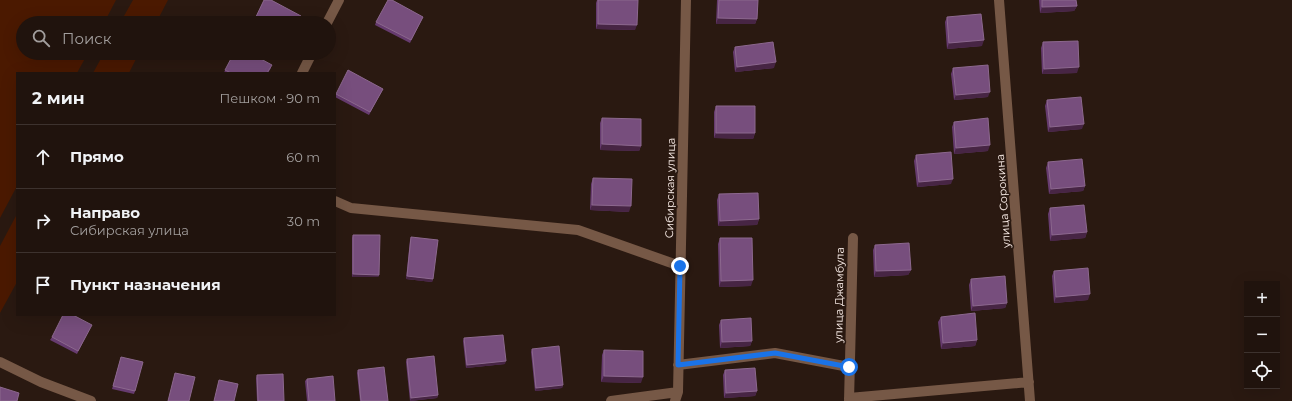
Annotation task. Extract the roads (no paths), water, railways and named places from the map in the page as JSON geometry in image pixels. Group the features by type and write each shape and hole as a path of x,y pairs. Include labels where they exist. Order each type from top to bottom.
{"street":[{"path":"331,16 339,0"},
{"name":"Сибирская улица","path":"676,396 678,365 686,0"},
{"name":"улица Сорокина","path":"999,0 1030,401"},
{"path":"302,72 308,60"},
{"path":"336,201 351,208 578,230 680,266"},
{"name":"улица Джамбула","path":"849,399 853,238"},
{"path":"678,365 775,353 849,367"},
{"path":"0,362 40,382 91,401"},
{"path":"849,399 1029,382"},
{"path":"611,401 676,396"}]}
